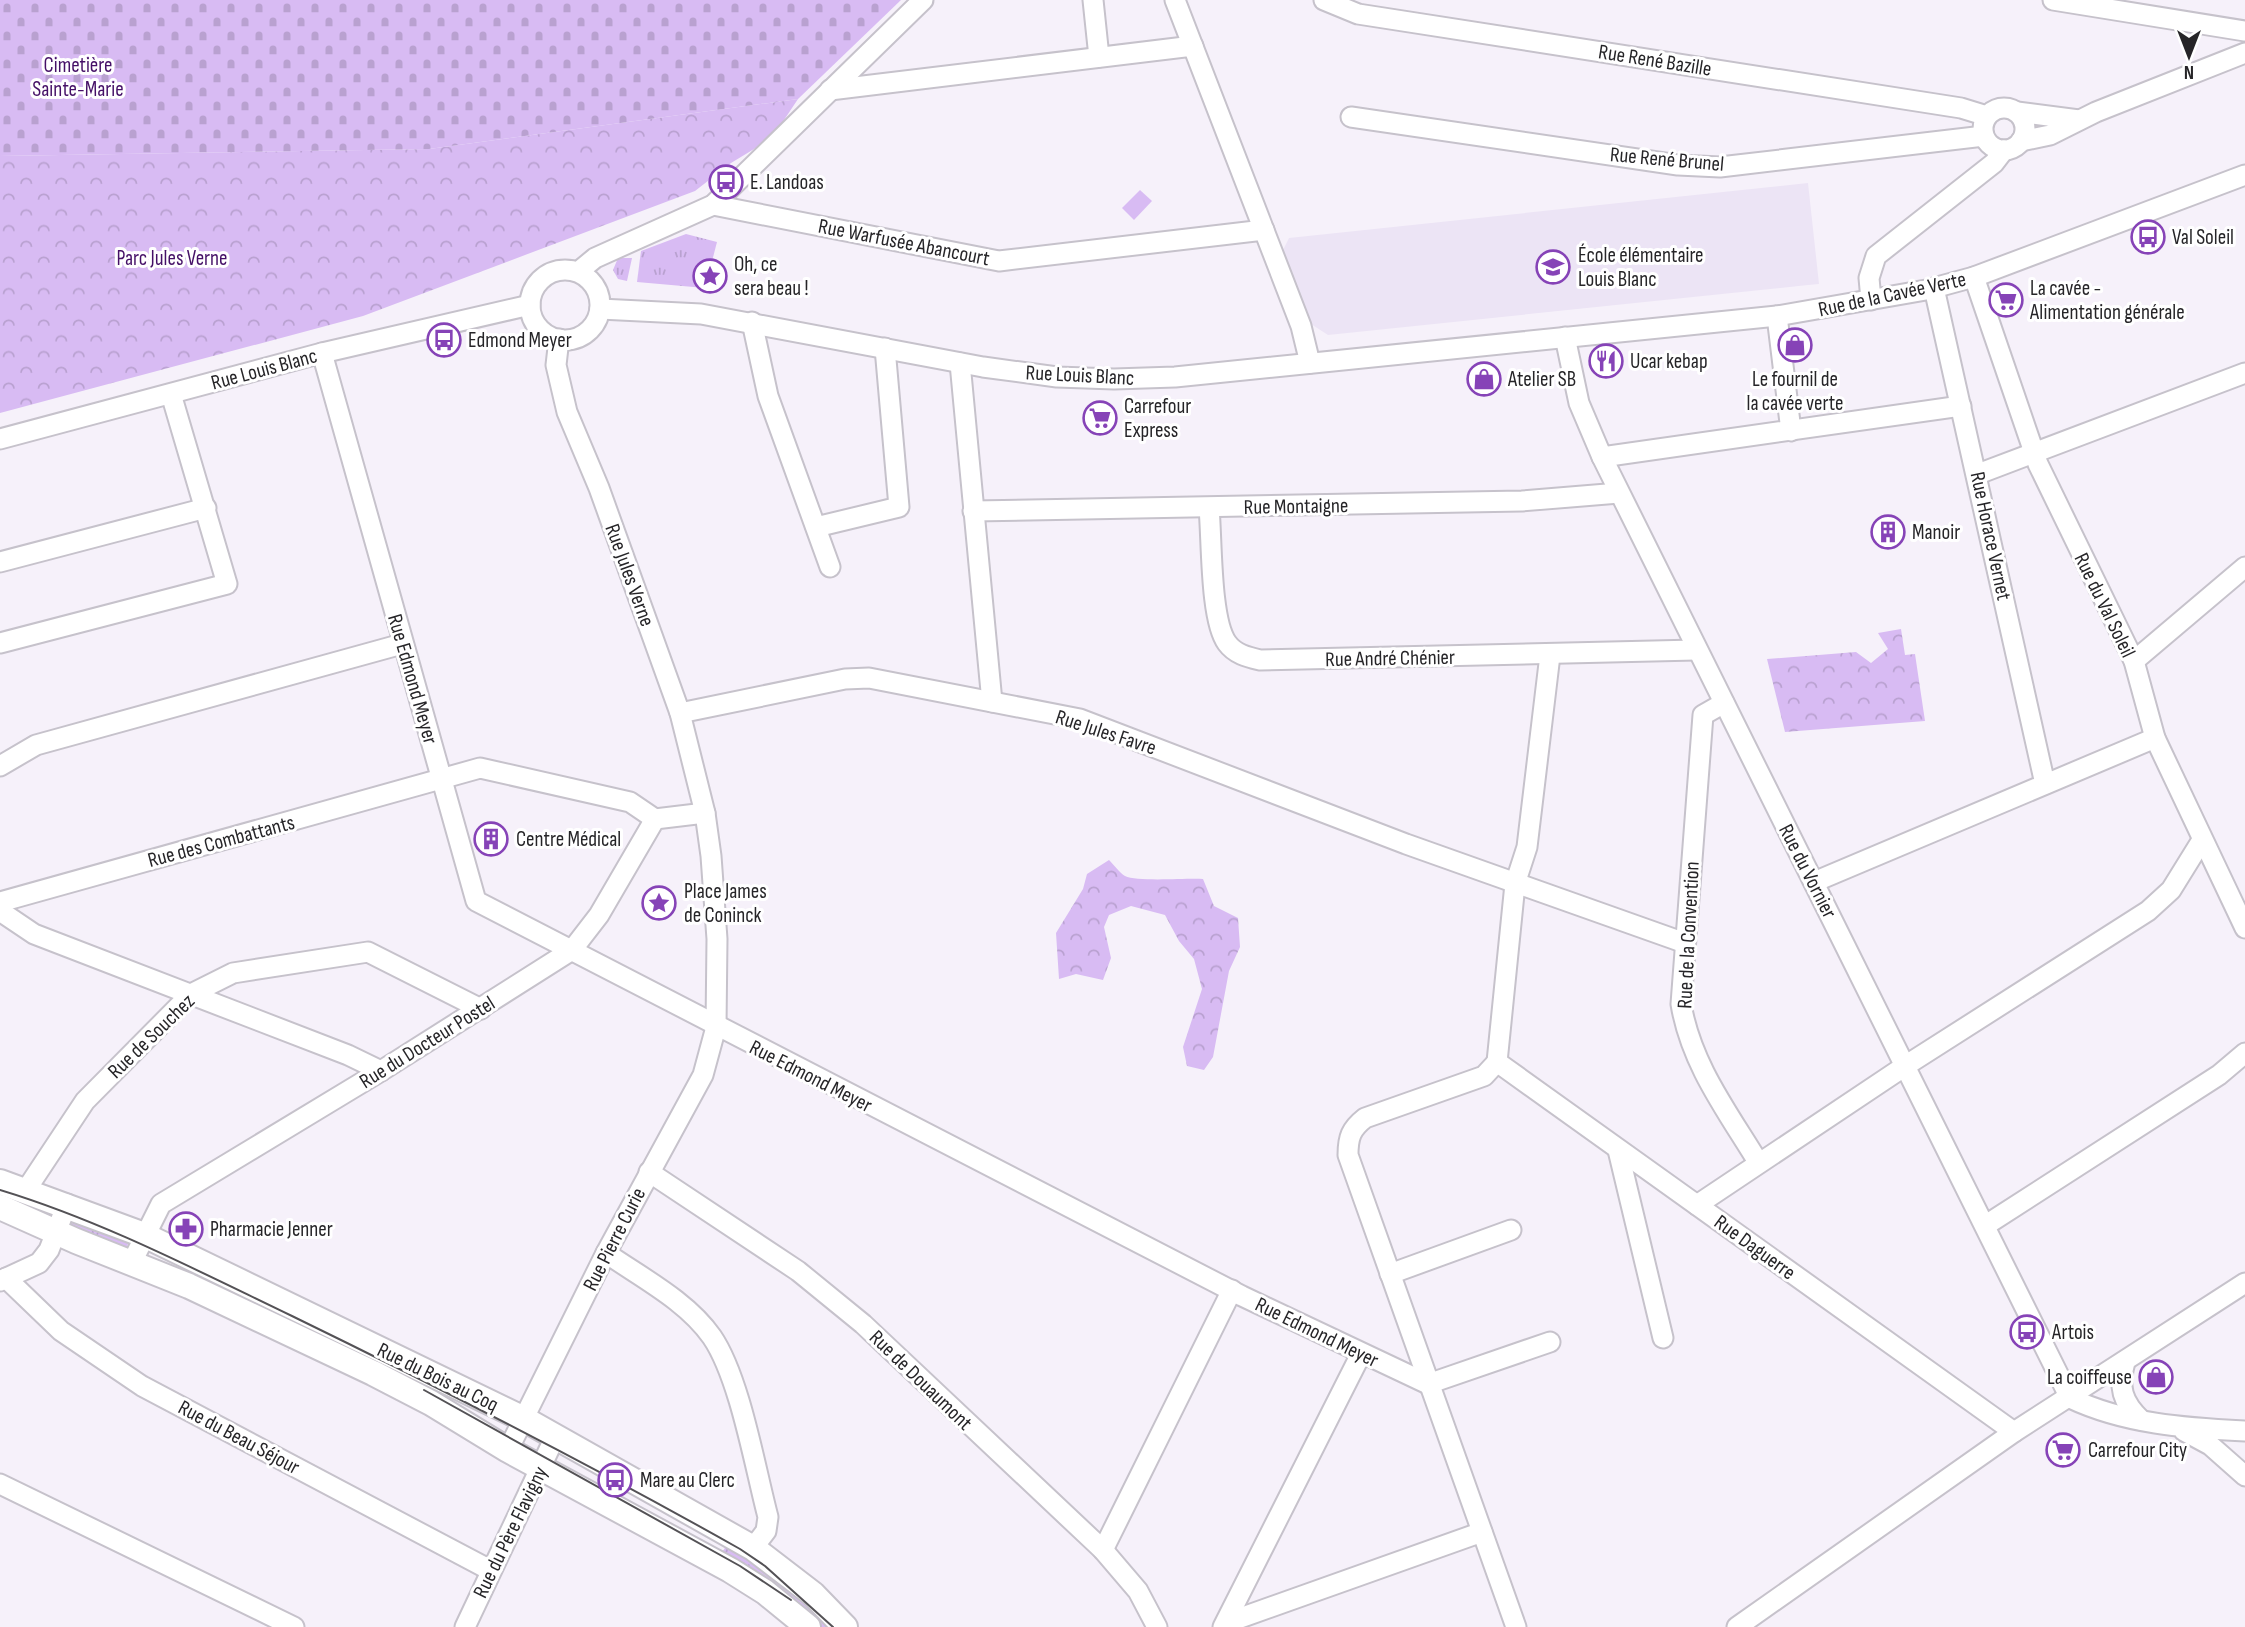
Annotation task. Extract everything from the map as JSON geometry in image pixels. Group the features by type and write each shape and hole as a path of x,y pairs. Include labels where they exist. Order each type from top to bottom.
{"main road":[{"name":"Rue du Bois au Coq","path":"0,1182 67,1204 144,1235 524,1419 753,1548 813,1594 845,1627"},
{"name":"Rue du Bois au Coq","path":"0,1207 56,1233 189,1286 431,1403 540,1468 730,1570 765,1592 808,1627"}],"street":[{"path":"578,272 595,258 713,205 923,0"},
{"path":"1093,0 1099,57"},
{"path":"1175,0 1301,326 1310,363"},
{"name":"Rue René Bazille","path":"1324,0 1358,14 1961,108 1987,116"},
{"path":"2053,0 2245,31"},
{"path":"830,90 1193,46"},
{"path":"2079,120 2005,108 1987,116 1983,126 1984,136 1992,146 2012,146 2050,135 2079,120 2245,53"},
{"path":"1871,300 1869,278 1876,256 2012,146 2024,123 2017,112"},
{"name":"Rue René Brunel","path":"1351,117 1678,165 1720,167 1984,136"},
{"name":"Rue de la Cavée Verte","path":"1564,337 1777,316 1934,288 1974,277 2245,175"},
{"name":"Rue Warfusée Abancourt","path":"713,205 999,261 1264,230"},
{"path":"569,270 578,272 593,283 600,309 589,330 575,338 559,339 538,327 530,305 535,287 550,274 569,270"},
{"name":"Rue du Val Soleil","path":"1974,277 2034,454 2059,513 2134,661 2155,737 2245,928"},
{"name":"Rue Horace Vernet","path":"1934,288 1978,474 2045,784"},
{"name":"Rue Louis Blanc","path":"0,439 322,353 530,305"},
{"name":"Rue Louis Blanc","path":"600,309 681,312 752,322 960,363 1057,377 1114,379 1310,363 1564,337"},
{"path":"1777,316 1791,431"},
{"path":"752,322 768,397 830,567"},
{"name":"Rue du Vornier","path":"1564,337 1579,403 1619,493 2070,1398"},
{"name":"Rue Jules Verne","path":"559,339 556,365 568,412 599,488 680,713 705,813"},
{"path":"816,527 899,507 885,348"},
{"name":"Rue Edmond Meyer","path":"322,353 475,901 1232,1290 1428,1384"},
{"path":"960,363 992,702"},
{"path":"1978,474 2245,373"},
{"path":"0,643 227,584 171,394"},
{"path":"1602,457 1961,406"},
{"name":"Rue Montaigne","path":"973,511 1522,501 1619,493"},
{"path":"0,562 206,508"},
{"name":"Rue André Chénier","path":"1209,508 1217,621 1229,646 1243,656 1260,660 1696,650"},
{"path":"2134,661 2245,567"},
{"path":"0,766 37,745 402,645"},
{"path":"1516,1627 1348,1155 1348,1137 1353,1127 1365,1118 1484,1076 1497,1062 1515,884 1528,847 1550,655"},
{"name":"Rue Jules Favre","path":"680,713 845,679 869,678 1080,719 1515,884 1685,943"},
{"name":"Rue de la Convention","path":"1724,703 1703,715 1681,1004 1686,1035 1698,1064 1758,1161"},
{"path":"1814,882 2155,737"},
{"name":"Rue des Combattants","path":"0,902 480,768 630,802 655,818"},
{"path":"655,818 705,813 717,939 716,1027"},
{"name":"Rue du Docteur Postel","path":"131,1264 162,1203 381,1071 572,950 599,915 655,818"},
{"path":"1697,1205 1758,1161 2148,911 2171,890 2202,840"},
{"path":"0,911 34,934 348,1055 381,1071"},
{"name":"Rue de Souchez","path":"26,1190 85,1101 191,995 233,974 368,953 481,1009"},
{"name":"Rue Pierre Curie","path":"508,1450 606,1253 703,1075 716,1027"},
{"path":"1986,1225 2219,1075 2245,1053"},
{"name":"Rue Daguerre","path":"1497,1062 2014,1432"},
{"path":"1618,1150 1663,1338"},
{"name":"Rue de Douaumont","path":"649,1172 798,1271 852,1315 1103,1550 1138,1591 1157,1627"},
{"path":"3,1279 39,1263 56,1233 67,1204"},
{"path":"1390,1274 1511,1230"},
{"path":"606,1253 687,1310 712,1338 730,1373 768,1517 766,1531 753,1548"},
{"name":"Rue du Beau Séjour","path":"3,1279 61,1331 142,1386 490,1570"},
{"path":"1737,1627 2014,1432 2245,1283"},
{"path":"1103,1550 1232,1290"},
{"path":"1428,1384 1550,1342"},
{"path":"1225,1625 1361,1354"},
{"path":"2125,1362 2121,1390 2126,1406 2141,1420"},
{"path":"2070,1398 2095,1410 2176,1427 2245,1431"},
{"path":"2176,1427 2210,1445 2245,1476"},
{"name":"Rue du Père Flavigny","path":"465,1627 555,1437"},
{"path":"2229,1462 2236,1446 2245,1438"},
{"path":"0,1484 294,1627"},
{"path":"1225,1625 1482,1532"}],"shaded area":[{"name":"École élémentaire Louis Blanc","path":"1808,183 1819,284 1328,335 1311,324 1283,250 1289,238"}],"green space":[{"name":"Cimetière Sainte-Marie","path":"0,0 901,0 798,99 429,149 0,156"},
{"name":"Parc Jules Verne","path":"798,99 772,138 731,163 695,191 363,316 0,413 0,156 429,149"},
{"path":"1140,190 1152,201 1134,220 1122,208"},
{"path":"686,234 717,242 705,288 637,282 641,251"},
{"path":"618,258 632,258 627,281 618,279 613,270"},
{"path":"1901,629 1905,655 1915,654 1925,721 1785,732 1767,659 1856,652 1871,663 1888,649 1878,633"},
{"path":"1109,860 1123,875 1131,878 1203,879 1214,906 1238,918 1240,947 1229,971 1213,1057 1204,1070 1187,1066 1183,1047 1202,989 1194,959 1179,941 1165,915 1131,906 1109,915 1104,927 1111,958 1103,980 1076,974 1059,979 1056,933 1083,889 1087,874"},
{"path":"72,1218 129,1242 125,1250 69,1228"},
{"path":"730,1539 839,1627 817,1627 718,1560"}],"tram line":[{"path":"0,1190 75,1216 184,1264 574,1458 740,1549 765,1566 833,1627"},
{"path":"424,1390 740,1566 791,1600"}],"place":[{"name":"E. Landoas","path":"726,182"},
{"name":"Val Soleil","path":"2148,237"},
{"name":"École élémentaire Louis Blanc","path":"1553,267"},
{"name":"Oh, ce sera beau !","path":"710,276"},
{"name":"La cavée - Alimentation générale","path":"2006,300"},
{"name":"Edmond Meyer","path":"444,340"},
{"name":"Le fournil de la cavée verte","path":"1795,345"},
{"name":"Ucar kebap","path":"1606,361"},
{"name":"Atelier SB","path":"1484,379"},
{"name":"Carrefour Express","path":"1100,418"},
{"name":"Manoir","path":"1888,532"},
{"name":"Centre Médical","path":"491,839"},
{"name":"Place James de Coninck","path":"659,903"},
{"name":"Pharmacie Jenner","path":"186,1229"},
{"name":"Artois","path":"2027,1332"},
{"name":"La coiffeuse","path":"2156,1377"},
{"name":"Carrefour City","path":"2063,1450"},
{"name":"Mare au Clerc","path":"615,1480"}]}
